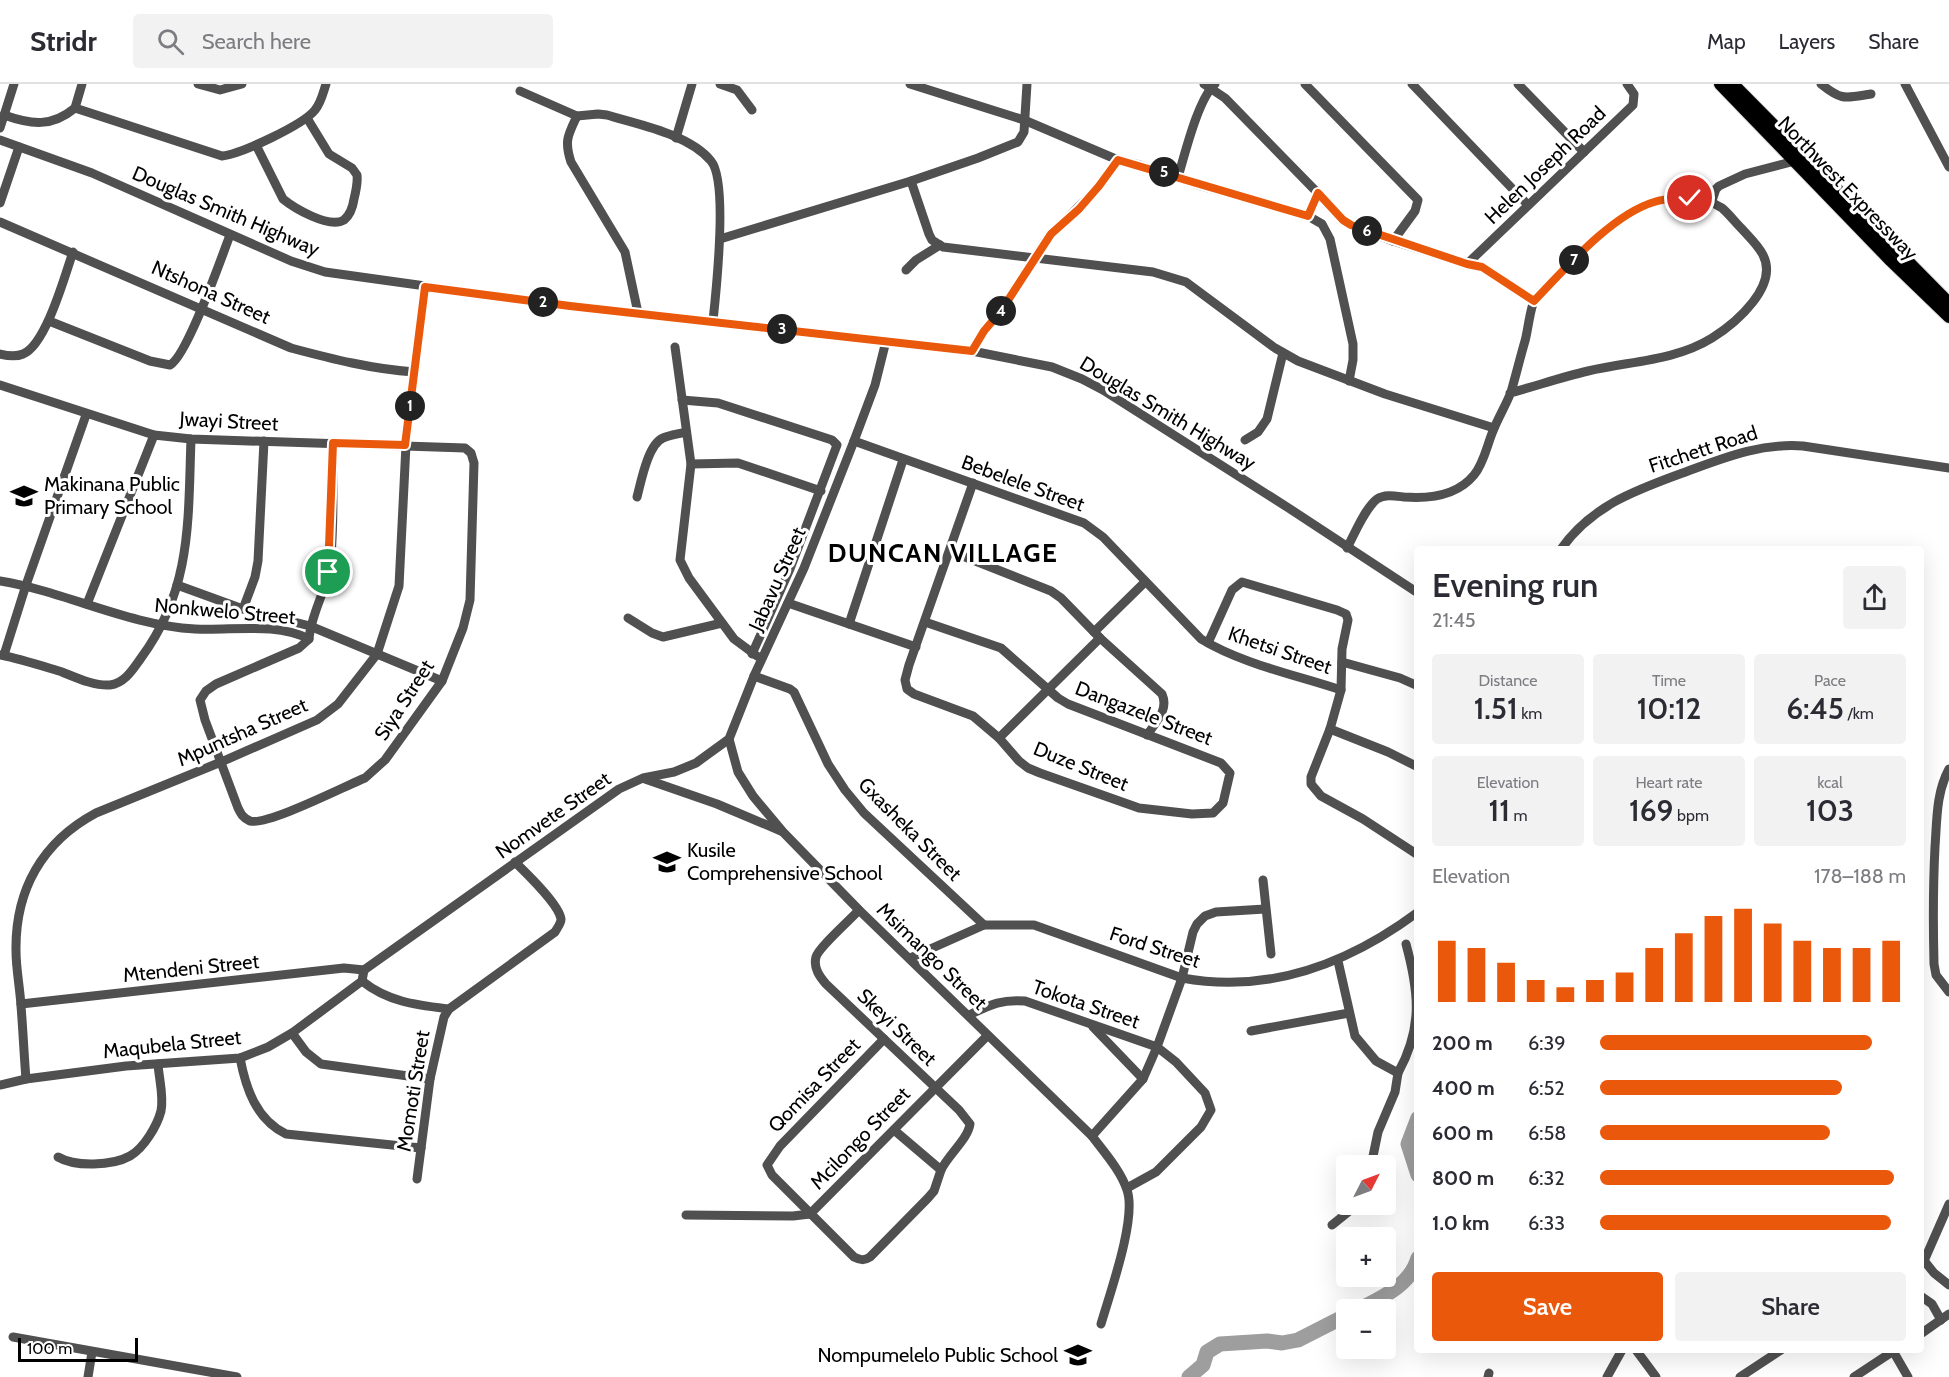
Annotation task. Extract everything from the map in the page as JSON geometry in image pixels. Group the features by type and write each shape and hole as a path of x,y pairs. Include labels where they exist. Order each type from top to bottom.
{"main road":[{"name":"Northwest Expressway","path":"1720,84 1891,261 1949,317"},
{"name":"Northwest Expressway","path":"1733,84 1949,303"}],"street":[{"path":"0,128 14,84"},
{"path":"4,115 28,122 43,123 64,117 75,108 82,84"},
{"path":"198,84 220,90 242,84"},
{"path":"75,108 214,155 230,155 256,145 307,118 319,104 326,84"},
{"path":"676,138 692,84"},
{"path":"720,84 737,90 752,110"},
{"path":"910,84 1024,120 1118,160 1308,216 1322,224 1330,239 1353,344 1349,381"},
{"path":"720,239 911,181 978,158 1018,141 1023,135 1027,84"},
{"path":"1305,84 1418,200 1415,211 1393,241"},
{"path":"1412,84 1528,205"},
{"path":"1518,84 1584,152"},
{"path":"1821,84 1835,95 1843,97 1871,93"},
{"path":"1905,84 1949,167"},
{"path":"1178,177 1210,85 1347,223 1393,241 1482,267 1534,301"},
{"name":"Helen Joseph Road","path":"1467,264 1633,105 1635,97 1628,85"},
{"path":"520,91 577,116 598,114 676,138 689,143 712,161 716,170 720,239 713,321"},
{"path":"577,116 568,135 567,150 625,252 638,313"},
{"path":"256,145 283,198 289,204 322,219 333,222 343,220 352,206 357,175 352,168 329,154 307,118"},
{"name":"Douglas Smith Highway","path":"0,140 92,173 230,235 291,261 324,272 501,297 972,351 1040,363 1082,379 1287,507 1414,590"},
{"path":"0,203 19,147"},
{"path":"972,351 1051,234 1079,209 1118,160"},
{"path":"1711,203 1719,186 1745,174 1795,161"},
{"path":"911,181 929,234 932,240 940,245 1153,272 1176,278 1213,301 1283,353 1385,394 1494,428"},
{"path":"1308,216 1318,193"},
{"path":"1347,548 1370,507 1382,496 1439,496 1465,485 1477,470 1510,393 1534,301 1578,256 1614,224 1656,201 1690,198 1711,203 1723,209 1756,244 1766,262 1763,286 1758,297 1711,339 1677,353 1648,361 1589,371 1510,393"},
{"name":"Ntshona Street","path":"0,222 300,350 382,369 414,372"},
{"path":"49,321 150,361 170,365 178,358 202,309 230,235"},
{"path":"906,270 916,260 940,245"},
{"path":"0,354 10,356 26,352 39,339 49,321 73,252"},
{"name":"Mpuntsha Street","path":"26,1079 16,952 17,922 22,899 31,880 42,859 55,843 77,823 96,813 222,762 317,720 338,704 377,654 399,586 405,445 425,287"},
{"name":"Jabavu Street","path":"729,739 754,676 804,568 875,385 886,341"},
{"path":"675,347 691,464 680,560 689,578 734,639 752,654 762,658"},
{"path":"1245,440 1258,432 1267,419 1283,353"},
{"name":"Jwayi Street","path":"0,385 86,415 154,435 191,439 465,448"},
{"path":"682,400 718,403 836,443 837,447 821,491 790,569 752,654"},
{"path":"86,415 2,655 100,685 116,684 130,674 163,626 177,585 188,534 191,439"},
{"path":"637,496 649,455 654,446 662,438 686,432"},
{"path":"87,604 154,435"},
{"path":"243,609 255,577 258,561 264,441"},
{"name":"Bebelele Street","path":"854,441 1091,528 1103,537 1189,628 1208,643"},
{"path":"222,762 200,705 202,696 216,684 299,648 309,639 310,626 326,584 330,562 333,443"},
{"name":"Fitchett Road","path":"1564,546 1595,515 1634,490 1749,449 1785,445 1803,446 1949,468"},
{"name":"Siya Street","path":"222,762 237,808 243,817 252,821 264,821 365,778 385,760 442,681 463,628 470,600 474,463 471,453 465,448"},
{"path":"849,624 903,460"},
{"path":"691,464 738,463 821,491"},
{"path":"788,603 916,647 973,483"},
{"path":"950,551 1051,591 1061,598 1097,635 1162,694 1165,708 1147,735"},
{"name":"Nonkwelo Street","path":"0,581 26,585 133,620 163,626 196,629 280,630 297,633 309,639"},
{"path":"1208,643 1232,590 1245,581 1346,614 1348,620 1341,690 1311,781 1315,791 1321,796 1363,819 1414,852"},
{"path":"999,738 1049,690 1145,582"},
{"name":"Nonkwelo Street","path":"177,585 243,609 310,626 442,681"},
{"path":"628,618 663,637 722,623"},
{"name":"Dangazele Street","path":"924,622 1010,653 1058,698 1076,708 1225,765 1230,773 1224,802"},
{"name":"Khetsi Street","path":"1208,643 1247,660 1341,690"},
{"name":"Duze Street","path":"916,647 906,680 907,689 914,694 967,713 999,738 1028,768 1126,804 1192,814 1213,813 1224,802"},
{"path":"1342,662 1400,678 1414,684"},
{"name":"Gxasheka Street","path":"754,676 794,692 828,764 845,790 864,813 984,925"},
{"path":"1330,729 1414,765"},
{"path":"643,778 674,772 696,763 729,739"},
{"name":"Msimango Street","path":"729,739 738,772 753,796 783,831 859,910 1092,1136 1127,1188"},
{"path":"1949,769 1941,784 1938,801 1933,894 1934,964 1936,975 1949,992"},
{"name":"Nomvete Street","path":"364,970 619,789 643,778 717,804 783,831"},
{"name":"Momoti Street","path":"417,1179 430,1079 442,1023 449,1009 534,948 555,932 559,926 560,916 546,894 515,862"},
{"path":"1263,880 1271,954"},
{"path":"1924,892 1933,894"},
{"path":"1092,1136 1143,1079 1182,978 1193,932 1201,920 1216,912 1265,909"},
{"name":"Skeyi Street","path":"859,910 818,951 815,961 816,968 826,984 970,1124 967,1133 946,1159 941,1170"},
{"name":"Ford Street","path":"910,958 984,925 1034,925 1182,978 1203,982 1243,982 1301,972 1338,961 1371,943 1414,915"},
{"path":"1406,944 1414,975"},
{"path":"1338,961 1355,1036 1376,1061 1398,1073"},
{"name":"Mtendeni Street","path":"21,1004 344,969 364,970"},
{"path":"362,981 364,970"},
{"name":"Momoti Street","path":"362,981 375,992 390,998 449,1009"},
{"name":"Maqubela Street","path":"0,1085 26,1079 126,1066 240,1058 268,1047 292,1033 362,981"},
{"name":"Tokota Street","path":"969,1015 1000,1001 1016,1000 1044,1007 1157,1047"},
{"path":"1251,1031 1349,1013"},
{"path":"1091,1024 1143,1079"},
{"path":"1373,1155 1378,1132 1395,1092 1398,1073 1407,1058 1414,1032"},
{"path":"292,1033 306,1052 321,1064 430,1079"},
{"name":"Mcilongo Street","path":"810,1214 987,1036"},
{"name":"Qomisa Street","path":"810,1214 772,1176 766,1164 771,1156 884,1038"},
{"path":"1101,1324 1129,1221 1131,1202 1127,1188 1156,1173 1202,1127 1210,1110 1205,1093 1176,1062 1157,1047"},
{"path":"240,1058 245,1085 258,1109 274,1128 286,1134 421,1148"},
{"path":"58,1156 73,1164 99,1163 121,1159 136,1152 146,1141 160,1113 162,1104 158,1064"},
{"path":"686,1215 793,1216 810,1214 854,1257 862,1260 870,1257 934,1191 941,1170 894,1130"},
{"path":"1924,1258 1949,1204"},
{"path":"1332,1225 1344,1215"},
{"path":"1924,1261 1949,1285"},
{"path":"1924,1298 1945,1317 1924,1332"},
{"path":"13,1337 237,1377"},
{"path":"87,1377 92,1352"},
{"path":"1606,1377 1620,1353"},
{"path":"1638,1353 1656,1377"},
{"path":"1740,1377 1776,1353"},
{"path":"1854,1377 1891,1353"},
{"path":"1895,1353 1908,1377"}],"waterway":[{"path":"1414,1128 1408,1144 1414,1163"},
{"path":"1379,1299 1402,1284 1414,1268"},
{"path":"1189,1377 1203,1365 1207,1352 1220,1344 1267,1341 1282,1343 1298,1340 1336,1321"}],"place":[{"name":"Makinana Public Primary School","path":"24,496"},
{"name":"Kusile Comprehensive School","path":"667,862"},
{"name":"Nompumelelo Public School","path":"1078,1355"}],"district":[{"name":"DUNCAN VILLAGE","path":"943,553"}],"route":[{"path":"328,572 333,443 405,445 425,287 570,306 972,351 1051,234 1079,209 1118,160 1308,216 1318,193 1343,220 1351,225 1393,241 1482,267 1534,301 1578,256 1625,216 1656,201 1690,198"}]}
